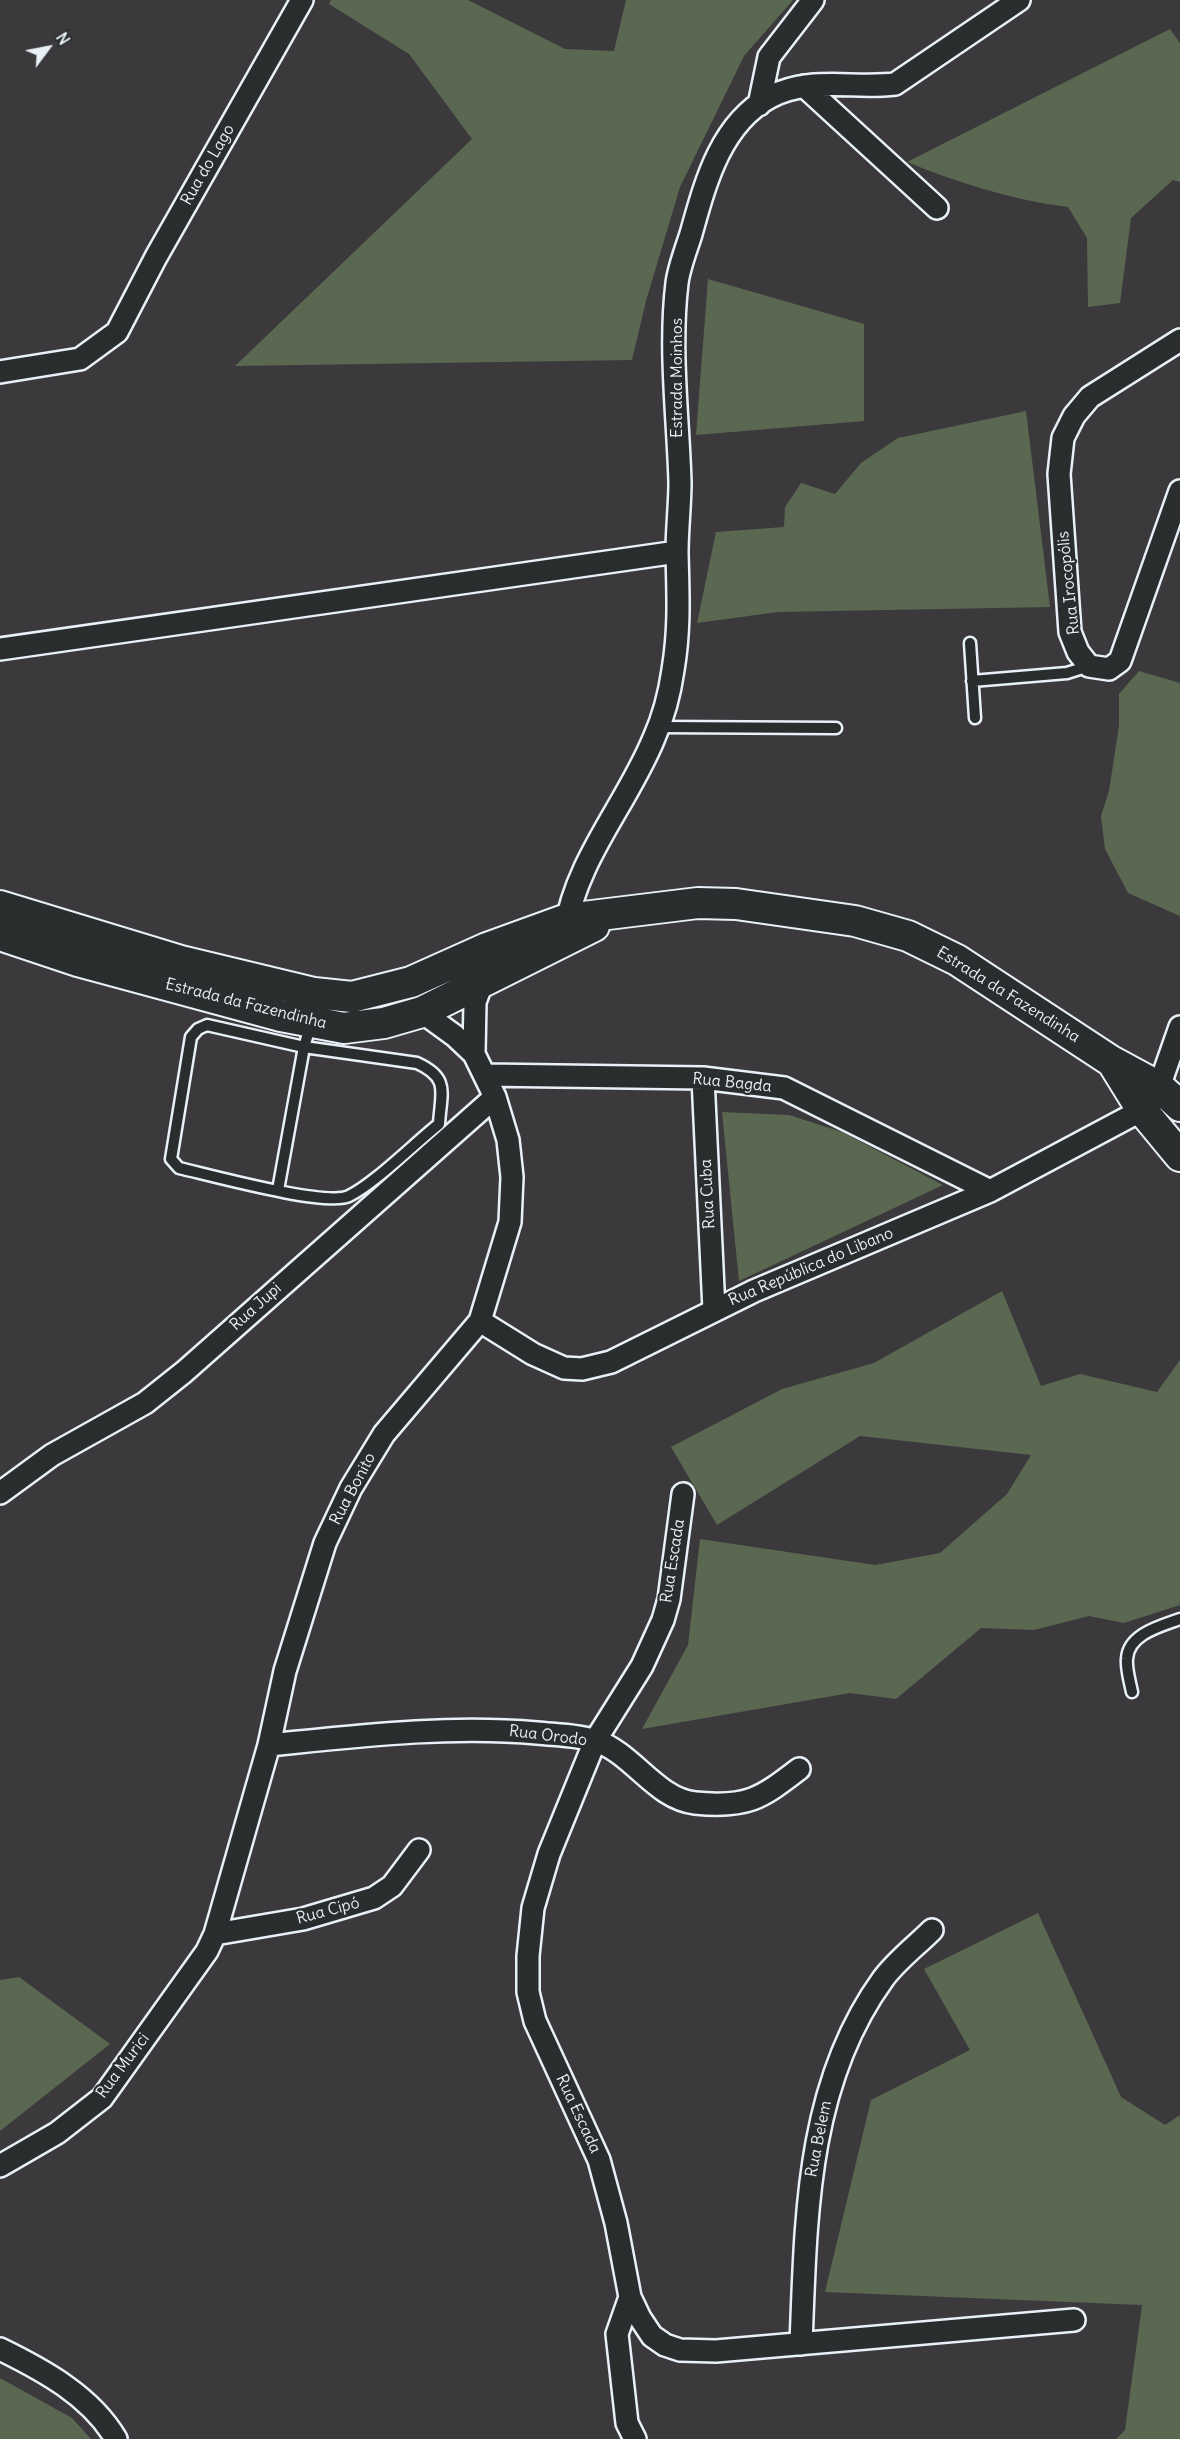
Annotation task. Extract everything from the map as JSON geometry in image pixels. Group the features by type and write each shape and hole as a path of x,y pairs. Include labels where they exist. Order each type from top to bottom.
{"main road":[{"name":"Estrada da Fazendinha","path":"0,906 181,961 314,993 352,997 411,982 487,948 656,906 736,904 855,921 908,936 957,960 1111,1061 1160,1101 1180,1156"},
{"name":"Estrada da Fazendinha","path":"0,935 307,1035 384,1023 422,1012 482,983 565,930"}],"street":[{"name":"Rua do Lago","path":"0,372 80,359 117,332 156,257 302,0"},
{"path":"759,105 769,57 813,0"},
{"name":"Estrada Moinhos","path":"565,930 585,866 655,738 673,672 680,610 677,552 680,482 673,390 677,282 704,187 720,149 734,128 770,97 804,86 848,83 872,87 895,84 1018,0"},
{"path":"804,86 937,208"},
{"name":"Rua Irocopólis","path":"1089,666 1078,652 1070,632 1059,474 1063,438 1074,416 1090,397 1180,340"},
{"path":"1089,666 1109,669 1120,661 1180,491"},
{"path":"0,649 677,552"},
{"path":"474,1054 474,1002 482,983"},
{"path":"422,1012 474,1054"},
{"path":"1160,1101 1180,1027"},
{"name":"Rua Bonito","path":"215,1934 269,1745 285,1671 325,1543 351,1488 384,1434 480,1322 510,1222 512,1177 509,1150 495,1097 474,1054"},
{"name":"Rua Bagda","path":"485,1075 703,1078 784,1088 990,1191"},
{"name":"Rua Cuba","path":"703,1078 714,1310"},
{"name":"Rua Jupi","path":"0,1493 52,1455 145,1403 184,1372 495,1097"},
{"name":"Rua República do Libano","path":"480,1322 533,1354 564,1368 582,1369 611,1362 714,1310 990,1191 1160,1101"},
{"name":"Rua Escada","path":"683,1494 669,1599 663,1620 642,1666 595,1741 549,1854 533,1908 528,1956 528,1992 535,2020 599,2160 616,2223 630,2297 652,2336 680,2350 716,2351 1074,2320"},
{"name":"Rua Orodo","path":"269,1745 379,1734 503,1730 595,1741 622,1755 676,1798 692,1803 747,1803 765,1795 799,1769"},
{"name":"Rua Cipó","path":"215,1934 303,1919 374,1898 392,1886 419,1850"},
{"name":"Rua Belem","path":"801,2344 811,2168 828,2092 856,2023 884,1977 932,1930"},
{"name":"Rua Murici","path":"0,2166 57,2133 102,2098 207,1951 215,1934"},
{"path":"630,2297 617,2334 627,2423 635,2439"},
{"path":"0,2349 51,2375 74,2392 116,2439"}],"lane":[{"path":"970,643 975,718"},
{"path":"972,681 1067,674 1089,666"},
{"path":"657,727 836,728"},
{"path":"207,1025 307,1035 417,1063 434,1071 442,1084 439,1124 349,1196 339,1199 278,1190 179,1168 171,1158 192,1037 198,1029 207,1025"},
{"path":"278,1190 307,1035"},
{"path":"1132,1692 1126,1658 1133,1644 1145,1632 1180,1619"}],"green space":[{"path":"331,0 468,0 565,49 614,51 626,0 793,0 744,56 680,187 646,301 632,360 235,366 472,139 409,54 329,4"},
{"path":"1170,29 1180,43 1180,182 1173,180 1131,218 1120,303 1088,307 1087,238 1068,207 986,190 907,162"},
{"path":"708,279 864,324 864,421 696,435"},
{"path":"1026,411 1050,607 778,612 697,623 716,532 784,527 785,507 801,483 835,494 861,463 898,438"},
{"path":"1139,671 1180,683 1180,916 1128,893 1105,849 1101,816 1109,791 1119,726 1119,694"},
{"path":"722,1112 789,1115 842,1132 943,1185 739,1281"},
{"path":"1002,1291 1041,1386 1080,1374 1157,1392 1180,1360 1180,1605 1124,1623 1089,1616 1034,1630 981,1628 896,1699 850,1693 642,1729 688,1645 700,1539 875,1565 940,1553 1007,1494 1031,1455 860,1436 717,1525 671,1447 782,1389 874,1363"},
{"path":"1038,1913 1121,2097 1165,2125 1180,2115 1180,2439 1116,2439 1125,2430 1142,2305 825,2292 871,2100 970,2050 924,1969"},
{"path":"19,1977 110,2044 0,2131 0,1980"},
{"path":"0,2378 72,2418 91,2439 0,2439"}]}
